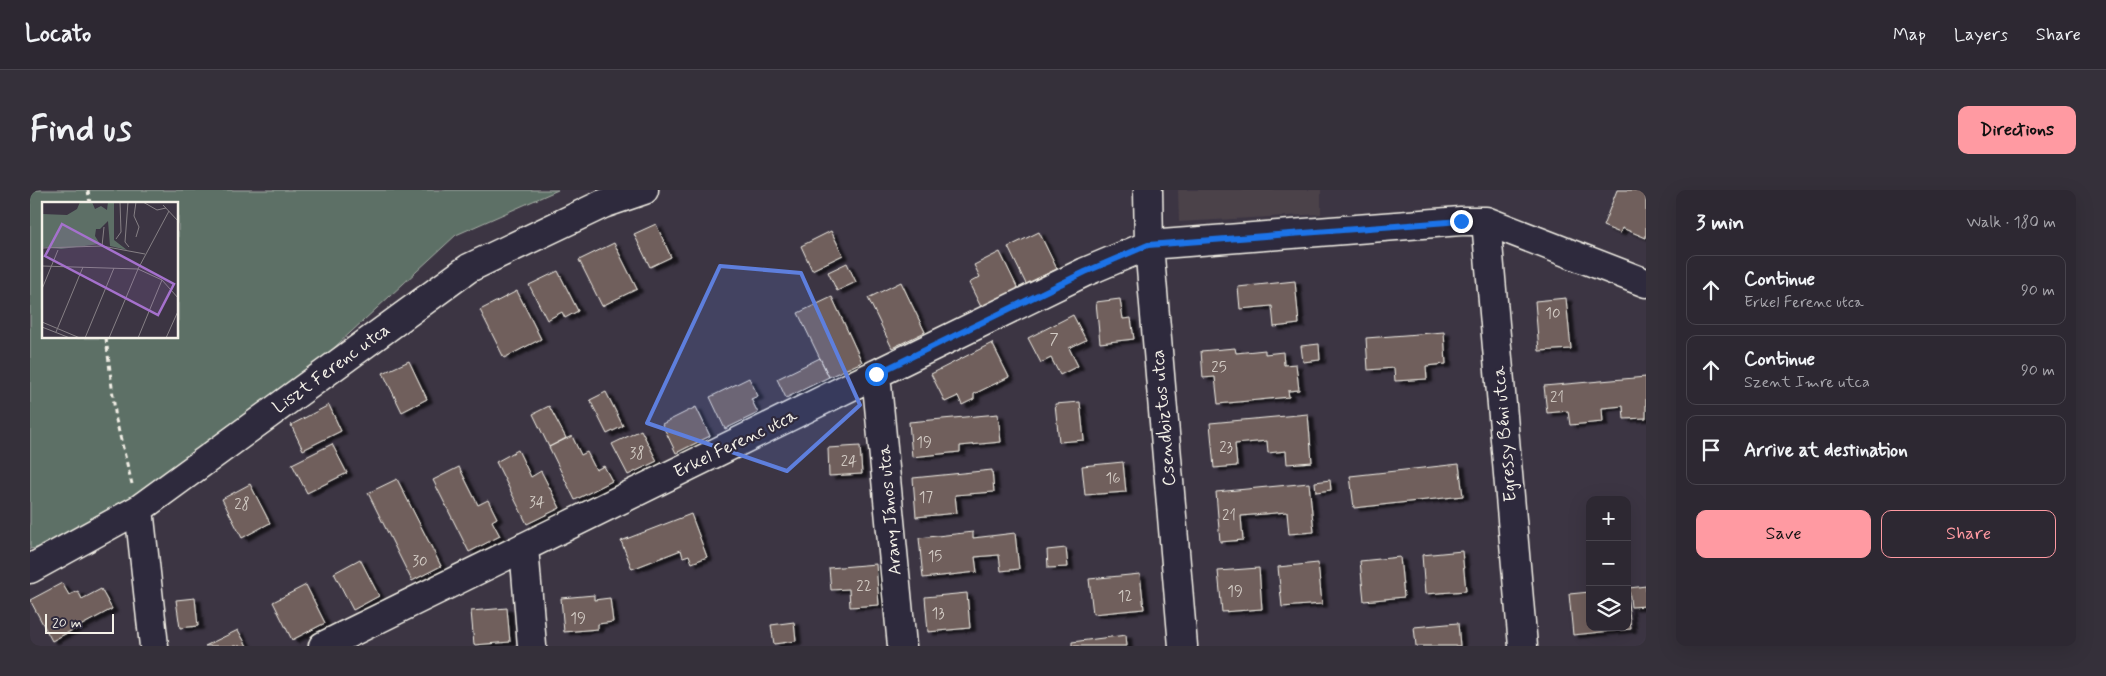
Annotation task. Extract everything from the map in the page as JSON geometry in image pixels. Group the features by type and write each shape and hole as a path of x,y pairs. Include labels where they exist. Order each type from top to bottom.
{"street":[{"name":"Liszt Ferenc utca","path":"30,569 139,509 469,268 601,197 644,190"},
{"name":"Csendbiztos utca","path":"1148,190 1148,245 1183,646"},
{"name":"Erkel Ferenc utca","path":"323,646 1085,272 1148,245 1461,221 1486,221"},
{"path":"1486,221 1646,283"},
{"name":"Egressy Béni utca","path":"1486,221 1523,646"},
{"name":"Arany János utca","path":"876,374 902,646"},
{"path":"139,509 154,646"},
{"path":"524,547 532,646"}],"path":[{"path":"106,339 116,420 139,509"}],"highlighted area":[{"path":"720,266 801,273 860,405 787,471 647,423"}],"shaded area":[{"path":"1178,190 1321,190 1321,214 1179,222"}],"green space":[{"path":"30,190 558,190 456,235 324,357 165,479 43,547 30,549"}],"building":[{"path":"1617,190 1646,190 1646,238 1622,228 1620,233 1603,226"},
{"path":"656,224 671,257 650,267 634,234"},
{"path":"831,231 843,255 812,270 801,246"},
{"path":"1039,232 1057,269 1026,284 1008,247"},
{"path":"614,243 637,289 602,306 579,260"},
{"path":"1000,252 1018,289 981,307 969,283 980,277 974,265"},
{"path":"847,263 856,282 837,291 828,272"},
{"path":"558,271 578,311 565,318 562,312 547,320 529,285"},
{"path":"1295,281 1299,324 1274,327 1272,306 1240,309 1238,287"},
{"path":"901,282 925,332 892,348 868,298"},
{"path":"517,291 541,339 504,358 480,310"},
{"path":"832,297 862,362 829,377 798,313"},
{"path":"1566,298 1571,349 1539,351 1535,301"},
{"path":"1120,299 1123,319 1131,318 1134,339 1100,343 1096,302"},
{"path":"1073,315 1086,340 1069,348 1078,366 1060,375 1051,358 1041,363 1028,338"},
{"path":"1444,332 1446,364 1426,366 1427,379 1395,381 1394,368 1368,370 1366,338"},
{"path":"992,343 1009,377 974,394 974,399 962,405 958,396 945,402 931,374"},
{"path":"1319,344 1320,360 1303,362 1301,346"},
{"path":"1235,348 1236,353 1265,350 1265,354 1283,352 1284,365 1296,364 1299,390 1288,391 1289,397 1218,404 1215,377 1203,378 1201,351"},
{"path":"820,358 829,377 786,398 777,379"},
{"path":"409,361 427,399 402,412 383,373"},
{"path":"1646,377 1646,418 1624,419 1623,406 1602,408 1603,422 1570,425 1568,411 1547,413 1544,386"},
{"path":"749,378 758,396 751,399 758,413 725,429 710,397"},
{"path":"606,392 623,426 607,434 590,400"},
{"path":"1080,402 1084,440 1059,442 1055,404"},
{"path":"329,405 341,431 303,450 291,425"},
{"path":"549,406 566,438 549,447 533,414"},
{"path":"696,407 710,436 676,453 662,424"},
{"path":"998,414 1001,442 960,446 960,452 912,457 909,422"},
{"path":"1308,414 1312,462 1287,464 1286,451 1268,453 1267,441 1235,444 1237,466 1214,468 1210,423"},
{"path":"641,430 657,461 628,475 612,444"},
{"path":"572,436 581,455 587,452 596,470 604,466 612,481 575,500 549,447"},
{"path":"332,444 347,473 307,493 292,464"},
{"path":"860,446 862,474 829,476 828,448"},
{"path":"518,450 531,477 541,471 560,508 527,524 496,462"},
{"path":"1123,462 1126,492 1085,495 1082,466"},
{"path":"1459,464 1463,496 1354,508 1350,476"},
{"path":"459,467 478,505 488,500 497,518 492,521 500,536 469,552 433,480"},
{"path":"992,470 994,492 955,495 957,513 916,517 913,478"},
{"path":"397,479 441,566 412,581 368,493"},
{"path":"1330,480 1331,490 1316,492 1315,482"},
{"path":"1309,483 1314,532 1289,534 1287,512 1241,516 1243,540 1220,542 1216,492"},
{"path":"250,484 270,523 242,538 222,499"},
{"path":"691,514 707,557 692,563 689,555 683,557 681,550 632,569 621,541"},
{"path":"973,532 973,538 1015,533 1019,569 1001,571 999,555 975,557 977,572 923,578 919,538"},
{"path":"1066,548 1068,567 1048,568 1047,550"},
{"path":"1462,551 1466,591 1425,594 1422,555"},
{"path":"1400,557 1404,597 1364,601 1360,561"},
{"path":"360,559 379,596 353,610 334,573"},
{"path":"1318,563 1322,604 1282,607 1278,567"},
{"path":"876,564 879,605 850,607 849,589 831,590 829,568"},
{"path":"1259,568 1262,609 1222,612 1218,571"},
{"path":"1140,574 1144,609 1093,614 1089,579"},
{"path":"62,583 69,595 78,591 82,599 101,589 112,609 52,641 30,600"},
{"path":"306,585 325,623 292,640 273,602"},
{"path":"1646,586 1646,606 1631,607 1631,588"},
{"path":"1586,592 1586,631 1612,631 1573,635 1569,594"},
{"path":"967,593 970,628 928,632 925,597"},
{"path":"594,595 594,600 610,598 613,622 598,624 598,629 564,632 561,598"},
{"path":"195,598 198,626 180,628 176,600"},
{"path":"507,608 510,642 474,645 471,611"},
{"path":"794,622 796,641 774,644 771,625"},
{"path":"1458,623 1460,646 1416,646 1414,627"},
{"path":"238,630 247,646 205,646"},
{"path":"1126,635 1127,646 1072,646 1072,642"}],"route":[{"path":"876,374 1085,272 1148,245 1461,221"}]}
